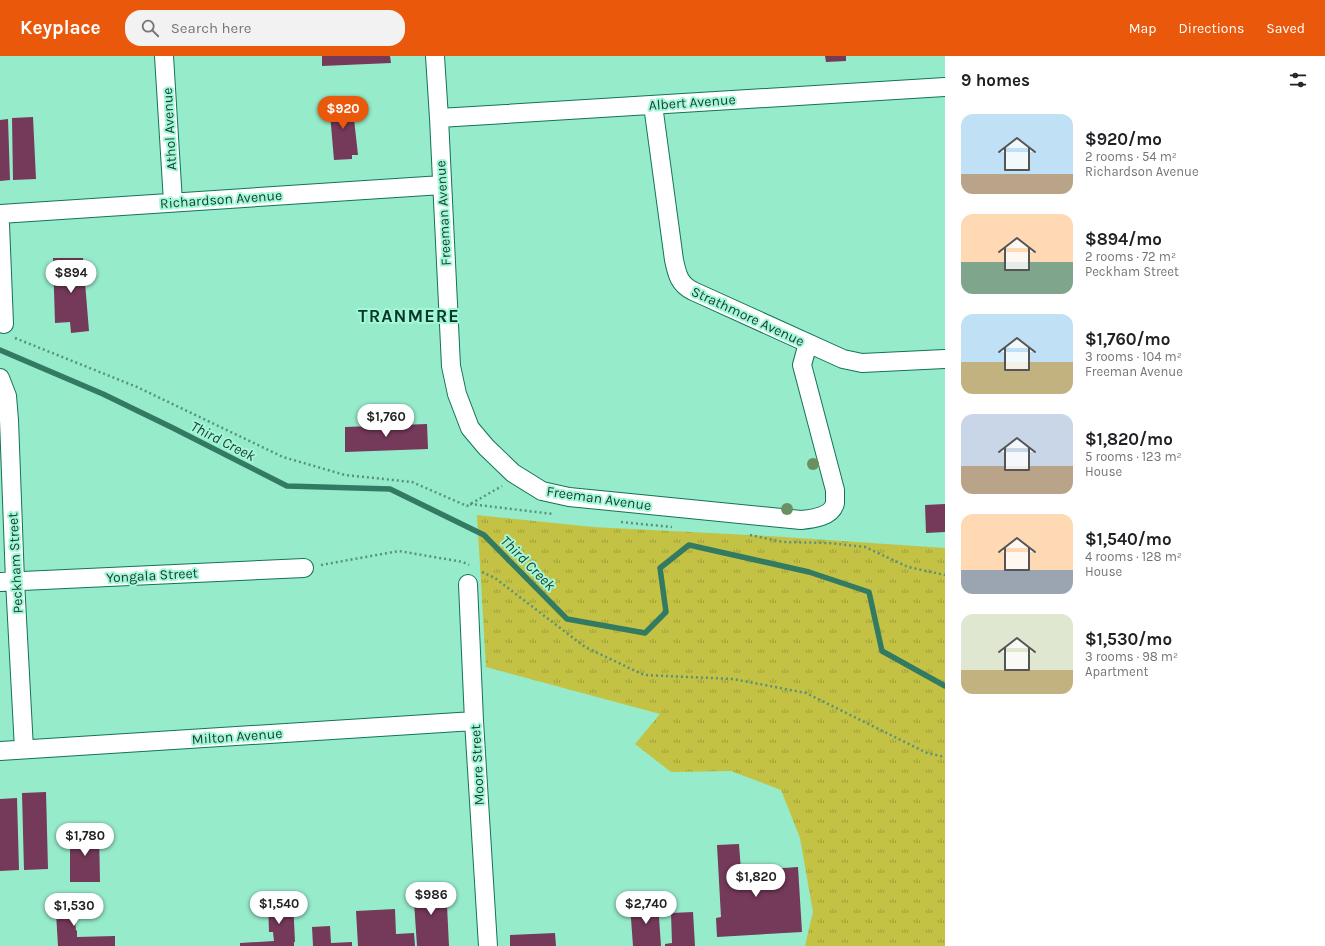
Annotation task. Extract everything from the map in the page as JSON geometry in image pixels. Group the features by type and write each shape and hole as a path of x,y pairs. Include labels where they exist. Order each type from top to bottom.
{"street":[{"name":"Athol Avenue","path":"164,56 173,202"},
{"name":"Freeman Avenue","path":"435,56 451,366 457,394 470,428 513,474 542,491 569,497 800,520 817,519 827,513 835,504 835,490 802,365 808,343"},
{"name":"Albert Avenue","path":"439,118 945,87"},
{"name":"Strathmore Avenue","path":"653,105 674,260 683,285 693,291 843,359 862,363 945,359"},
{"name":"Richardson Avenue","path":"0,214 442,185"},
{"path":"0,224 9,330"},
{"name":"Peckham Street","path":"0,378 8,402 8,581 24,749"},
{"name":"Yongala Street","path":"8,581 304,568"},
{"name":"Moore Street","path":"468,584 474,721 488,946"},
{"name":"Milton Avenue","path":"0,751 474,721"}],"path":[{"path":"9,330 137,387 283,457 345,475 412,482 467,506 519,477"},
{"path":"470,504 555,514"},
{"path":"619,522 676,527"},
{"path":"744,533 783,542 829,543 865,547 908,568 945,575"},
{"path":"304,568 399,551 463,562 494,578 585,647 644,674 733,679 806,693 927,753 945,757"}],"green space":[{"path":"477,515 593,527 769,536 945,548 945,946 805,946 813,912 800,838 781,790 731,771 671,772 635,744 660,714 486,667"}],"building":[{"path":"322,56 390,56 391,63 322,66"},
{"path":"825,56 846,56 846,61 826,62"},
{"path":"352,101 358,155 352,155 352,159 334,160 329,102"},
{"path":"33,117 36,179 13,180 12,118"},
{"path":"8,119 10,180 0,181 0,120"},
{"path":"53,258 83,258 89,331 71,333 70,322 55,323"},
{"path":"427,424 428,449 345,452 345,427"},
{"path":"945,504 945,532 926,533 925,505"},
{"path":"46,792 48,869 24,870 22,793"},
{"path":"17,798 19,870 0,871 0,799"},
{"path":"70,831 99,831 100,882 70,882"},
{"path":"739,844 741,871 798,867 802,932 717,937 716,918 721,917 717,845"},
{"path":"446,885 449,946 417,946 413,887"},
{"path":"73,895 77,937 115,936 115,946 58,946 55,896"},
{"path":"293,901 294,946 240,946 240,943 274,941 273,932 269,932 268,902"},
{"path":"658,903 661,946 633,946 630,905"},
{"path":"395,909 396,934 414,933 415,946 358,946 356,911"},
{"path":"693,912 695,946 665,946 665,944 672,943 671,913"},
{"path":"330,926 331,943 352,942 352,946 313,946 312,927"},
{"path":"555,933 556,946 510,946 510,935"}],"waterway":[{"name":"Third Creek","path":"0,350 103,394 287,486 390,489 484,535 567,619 645,633 666,612 660,568 689,545 809,572 869,592 882,651 945,686"}],"district":[{"name":"TRANMERE","path":"409,316"}]}
